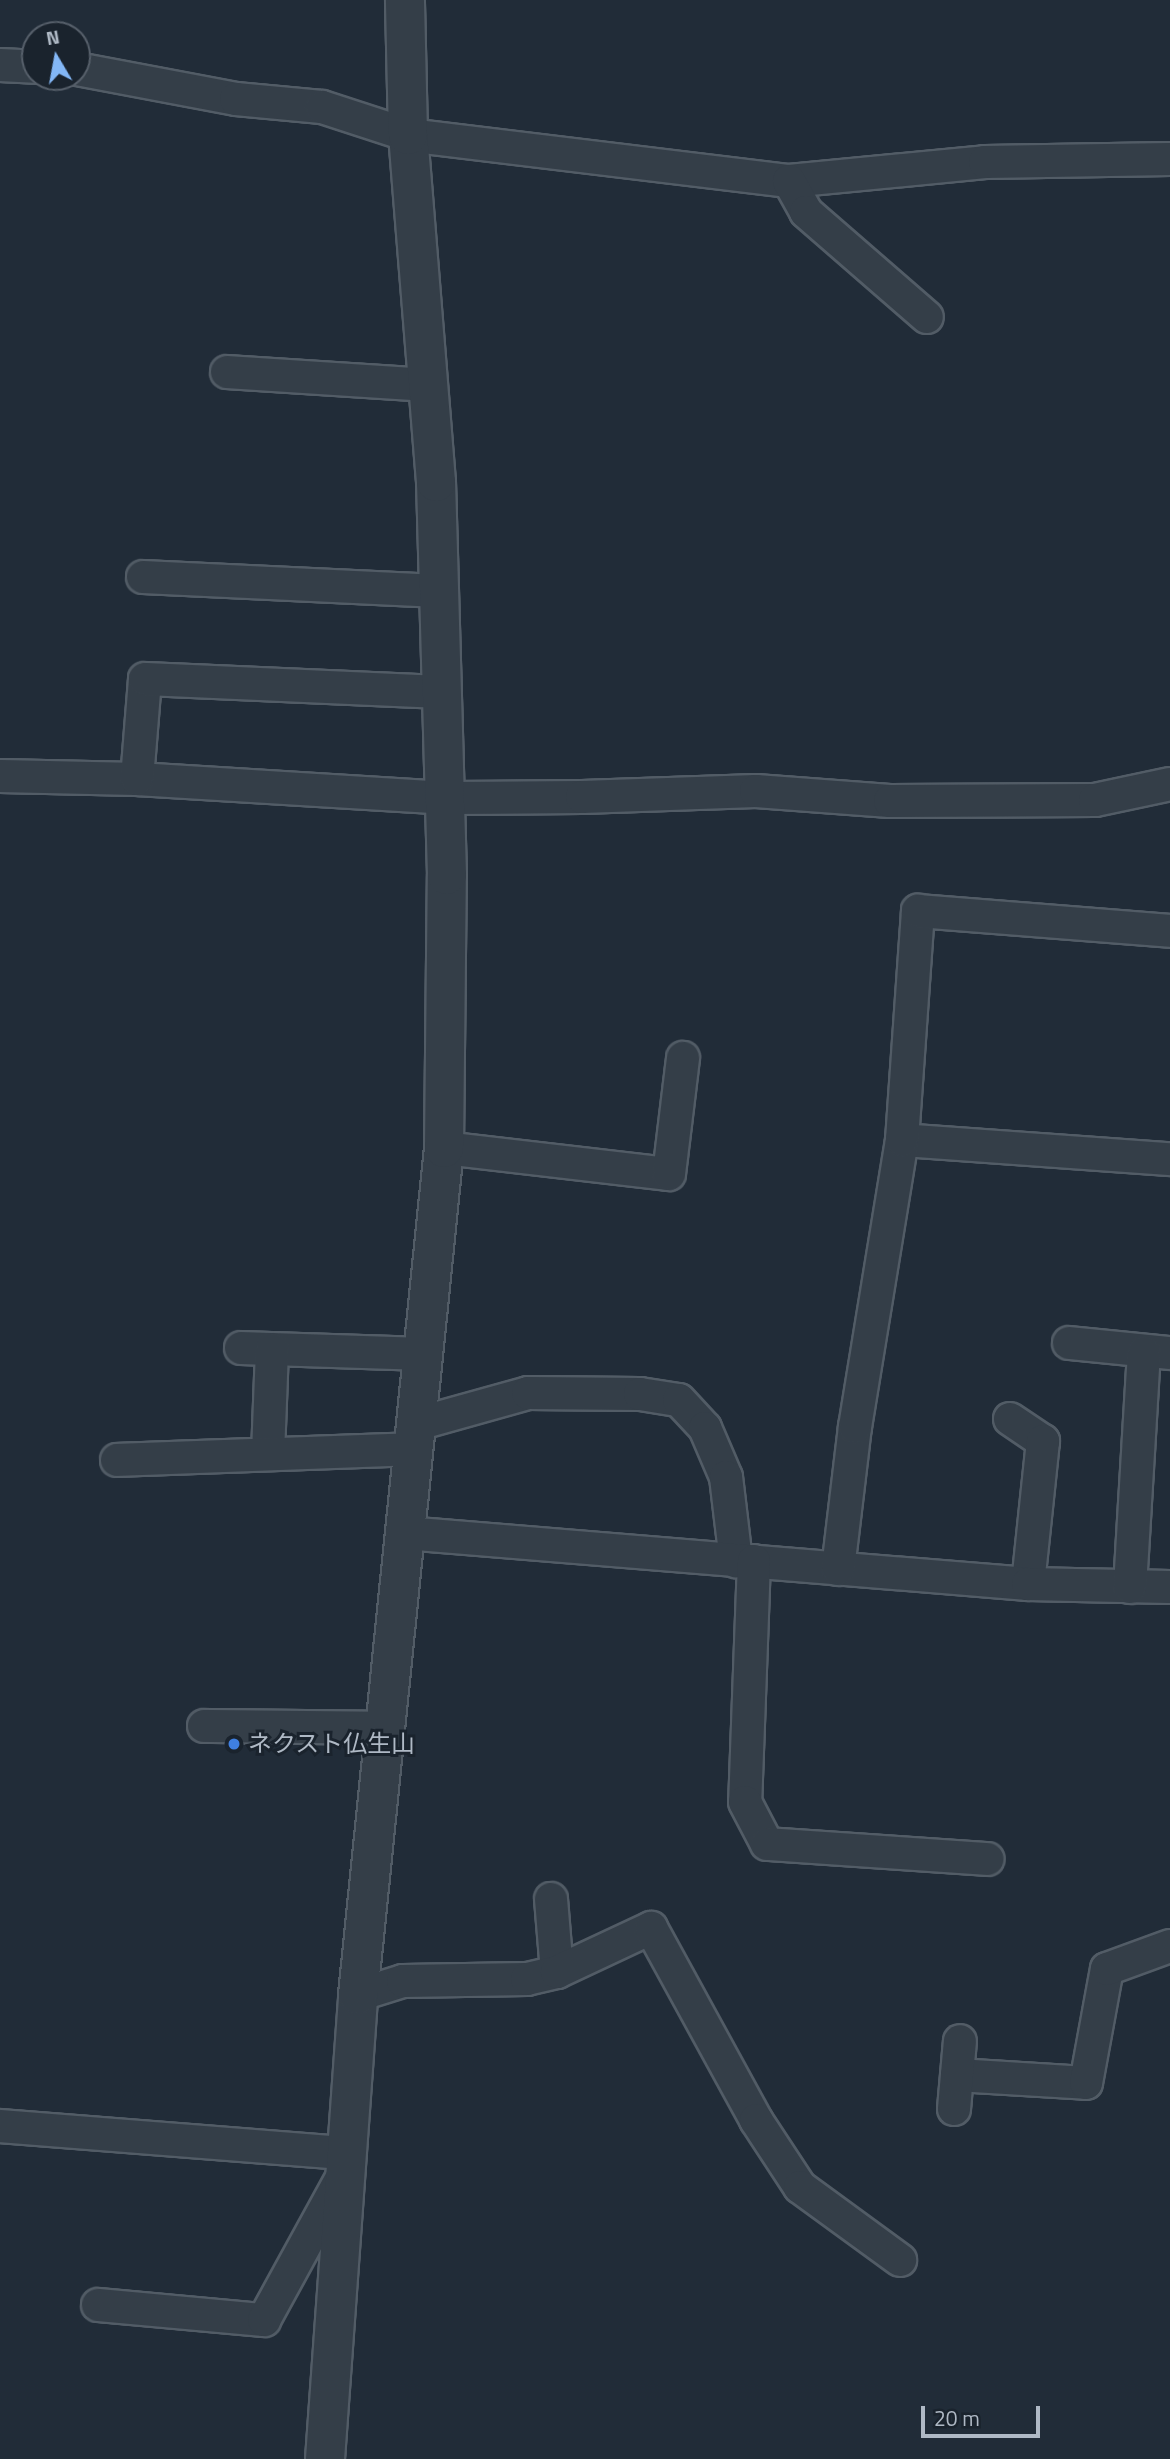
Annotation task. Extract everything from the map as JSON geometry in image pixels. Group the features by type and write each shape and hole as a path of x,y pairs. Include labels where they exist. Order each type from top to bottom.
{"street":[{"path":"325,2459 358,1995 444,1148 445,797 436,482 408,135 405,0"},
{"path":"0,65 21,66"},
{"path":"91,72 236,99 322,107 408,135 789,181 985,162 1170,159"},
{"path":"789,181 806,212 927,317"},
{"path":"227,372 428,385"},
{"path":"142,577 439,591"},
{"path":"137,779 145,679 442,692"},
{"path":"0,776 137,779 445,797 582,797 756,791 890,801 1095,800 1170,784"},
{"path":"838,1569 855,1427 902,1140 918,911 1170,930"},
{"path":"444,1148 669,1174 683,1058"},
{"path":"902,1140 1170,1159"},
{"path":"1069,1343 1157,1352 1130,1587"},
{"path":"241,1348 424,1354"},
{"path":"268,1454 272,1349"},
{"path":"117,1460 268,1454 416,1437 528,1394 640,1394 678,1400 705,1428 726,1478 745,1561 745,1802 768,1844 987,1859"},
{"path":"1010,1419 1044,1441 1028,1584"},
{"path":"405,1533 1028,1584 1170,1587"},
{"path":"204,1727 385,1728"},
{"path":"551,1899 557,1972"},
{"path":"358,1995 404,1981 527,1979 557,1972 651,1928 756,2120 800,2187 900,2260"},
{"path":"957,2076 1086,2083 1107,1969 1170,1946"},
{"path":"954,2109 960,2041"},
{"path":"0,2126 345,2164"},
{"path":"98,2305 264,2320 345,2164"}],"place":[{"name":"ネクスト仏生山","path":"234,1744"}]}
